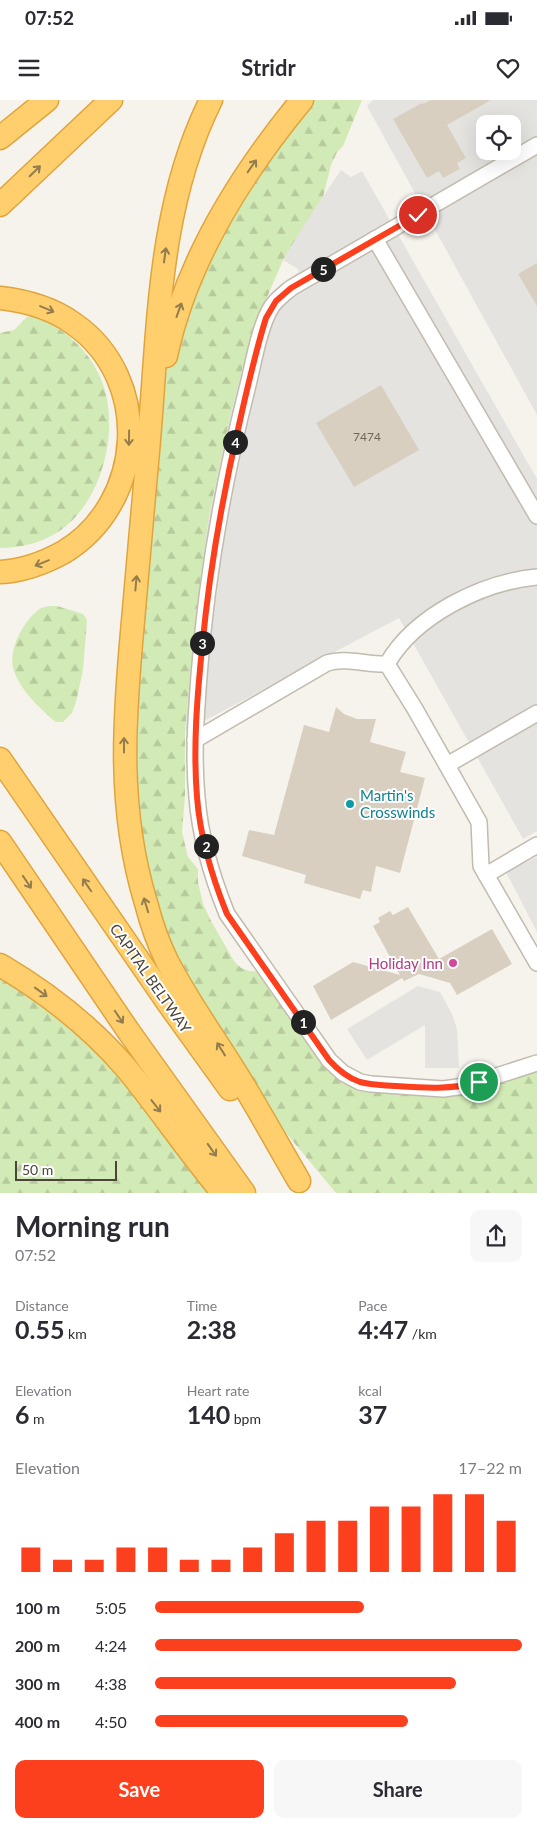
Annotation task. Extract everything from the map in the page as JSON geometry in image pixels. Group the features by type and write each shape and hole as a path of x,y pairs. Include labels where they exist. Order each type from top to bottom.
{"highway":[{"path":"0,138 47,100"},
{"path":"0,205 111,100"},
{"path":"211,100 195,134 184,165 169,226 160,292 151,426 126,692 124,731 126,799 132,845 145,900 154,930 167,960 304,1187"},
{"path":"151,426 170,335 203,251 222,213 245,175 302,100"},
{"path":"0,298 20,300 49,309 75,324 90,337 109,363 125,397 129,423 129,442 124,477 115,498 97,524 72,547 42,564 0,572"},
{"name":"CAPITAL BELTWAY","path":"0,759 168,1003 304,1187"},
{"path":"0,842 129,1032 244,1193"},
{"path":"0,966 42,993 68,1014 126,1068 202,1169 223,1193"}],"street":[{"path":"536,148 291,288 276,301 266,318 243,407 213,551 201,654 195,740 197,798 202,830 217,890 227,914 336,1068 350,1078 371,1084 443,1089 465,1086 537,1063"},
{"path":"375,239 537,516"},
{"path":"387,664 403,641 439,612 489,587 514,580 537,577"},
{"path":"195,740 327,663 341,661 387,664"},
{"path":"387,664 479,822 481,866 537,963"},
{"path":"447,765 537,713"},
{"path":"486,875 537,845"}],"green space":[{"path":"302,100 362,100 343,146 337,152 331,165 323,197 283,260 254,328 230,417 209,516 196,616 185,731 185,795 182,832 188,857 198,869 198,882 203,904 234,961 241,968 249,971 268,972 343,1073 443,1089 537,1063 537,1193 336,1193 237,1074 167,960 130,837 151,426 170,335 186,291"},
{"path":"35,316 74,340 95,367 106,396 109,417 108,439 104,462 97,483 87,502 74,519 58,532 45,539 23,546 0,548 0,333 14,330 27,317"},
{"path":"57,606 83,614 87,620 83,670 76,702 72,713 63,722 56,722 52,719 30,697 17,678 12,663 18,638 32,615 40,609"},
{"path":"0,977 65,1021 128,1081 209,1193 0,1193"}],"shaded area":[{"path":"373,100 537,100 537,415 367,106"},
{"path":"341,170 351,177 362,171 537,479 537,831 523,839 399,618 185,731 196,616 209,516 244,362 254,328 267,298 281,284 299,272 298,269 283,260"},
{"path":"537,857 537,932 506,872"},
{"path":"418,986 440,992 452,1014 457,1029 459,1068 425,1068 425,1025 367,1060 347,1029"}],"building":[{"path":"431,100 491,100 447,125 466,158 457,163 460,169 443,178 439,171 427,178 393,119"},
{"path":"537,263 537,306 518,274"},
{"path":"381,385 419,450 354,487 316,423"},
{"name":"Martin's Crosswinds","path":"336,707 344,714 357,719 376,719 370,742 406,752 400,772 425,778 400,873 376,866 371,892 363,890 360,899 304,883 306,875 242,856 249,830 274,835 304,725 329,732"},
{"name":"Holiday Inn","path":"408,907 439,959 492,929 512,964 457,995 450,983 419,974 404,981 402,978 331,1020 313,986 353,962 400,975 373,926 380,922 378,918 390,911 393,915"}],"place":[{"name":"Martin's Crosswinds","path":"350,804"},
{"name":"Holiday Inn","path":"453,963"}],"route":[{"path":"418,215 291,288 280,296 271,307 266,318 235,441 210,569 200,663 195,740 197,798 211,868 217,890 227,914 336,1068 350,1078 371,1084 443,1089 479,1082"}]}
